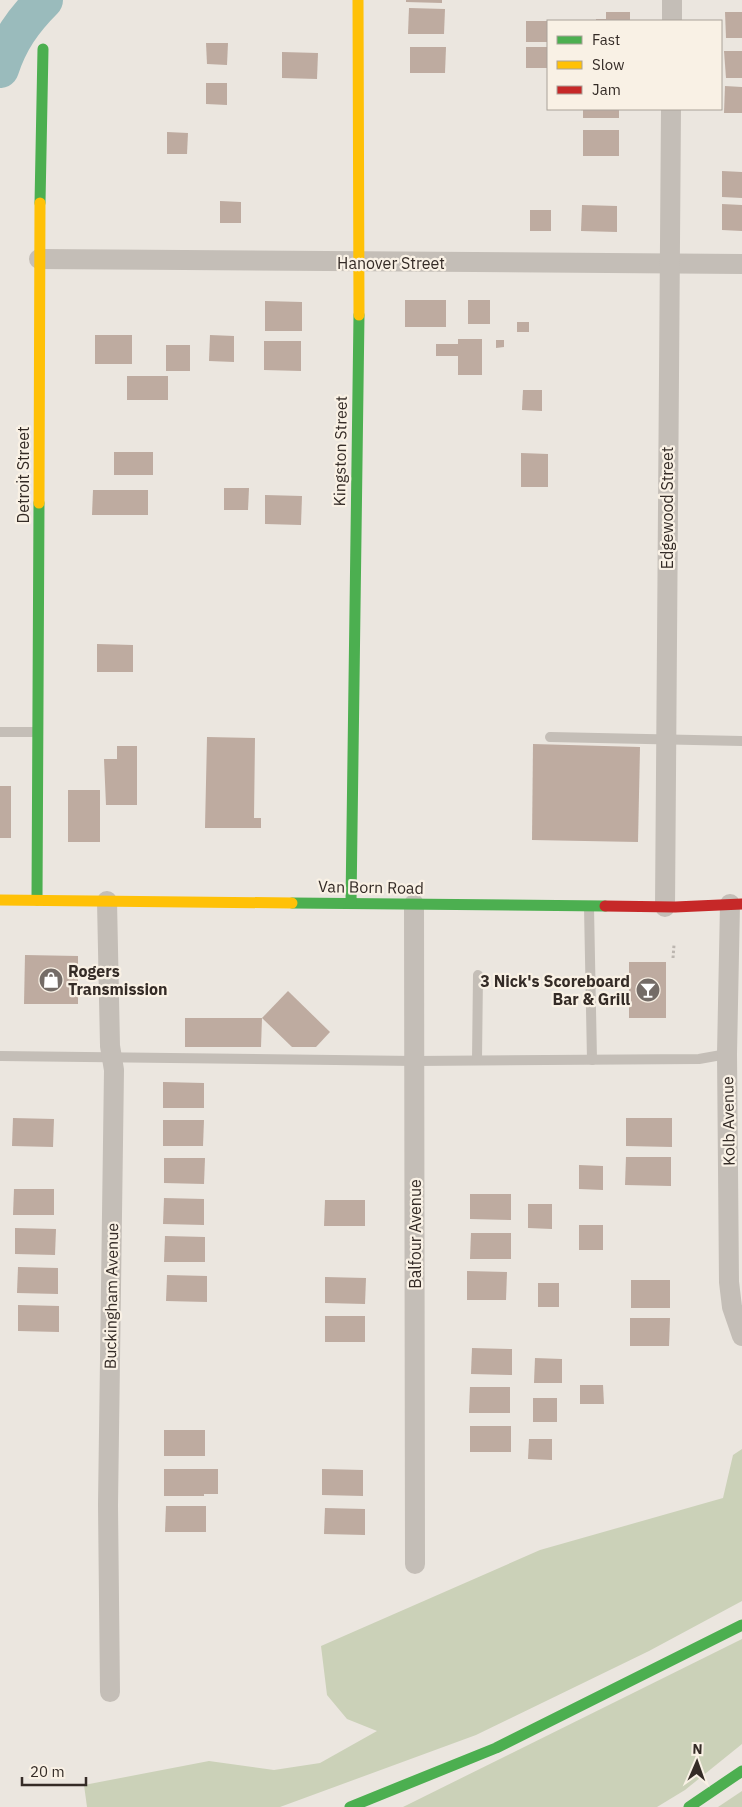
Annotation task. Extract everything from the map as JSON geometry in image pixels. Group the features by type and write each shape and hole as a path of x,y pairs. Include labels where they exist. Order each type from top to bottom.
{"main road":[{"name":"Kingston Street","path":"351,903 359,263 358,0"},
{"name":"Detroit Street","path":"37,900 39,259 43,49"},
{"name":"Van Born Road","path":"0,900 665,907 736,904"},
{"path":"350,1807 496,1748 742,1625"},
{"path":"689,1807 742,1770"}],"street":[{"path":"672,0 672,20"},
{"name":"Edgewood Street","path":"665,907 671,110"},
{"name":"Hanover Street","path":"39,259 359,263 742,264"},
{"name":"Buckingham Avenue","path":"108,901 112,1057 114,1070 108,1505 110,1692"},
{"name":"Balfour Avenue","path":"414,904 415,1564"},
{"name":"Kolb Avenue","path":"736,904 729,1282 732,1307 742,1336"}],"lane":[{"path":"0,732 39,732"},
{"path":"550,737 742,741"},
{"path":"589,906 592,1060"},
{"path":"477,1060 478,975"},
{"path":"0,1056 415,1061 699,1060 734,1053"}],"path":[{"path":"674,945 674,958"}],"green space":[{"path":"742,1449 742,1601 649,1651 476,1735 280,1807 87,1807 84,1785 209,1761 274,1770 320,1763 377,1731 347,1719 327,1695 321,1646 540,1550 723,1498 733,1455"},
{"path":"742,1639 742,1744 685,1790 657,1807 403,1807"},
{"path":"742,1791 742,1807 718,1807"}],"building":[{"path":"406,0 442,0 442,3 406,2"},
{"path":"409,8 445,9 444,34 408,34"},
{"path":"606,12 630,12 630,20 596,20 606,19"},
{"path":"725,12 742,12 742,38 726,38"},
{"path":"526,21 547,21 547,42 526,42"},
{"path":"206,43 228,43 227,65 207,64"},
{"path":"410,47 446,47 445,73 410,73"},
{"path":"526,47 547,47 547,68 526,68"},
{"path":"724,51 742,51 742,78 726,78"},
{"path":"282,52 318,53 317,79 282,78"},
{"path":"206,83 227,83 227,105 206,104"},
{"path":"725,86 742,87 742,113 724,113"},
{"path":"583,110 619,110 619,118 583,118"},
{"path":"583,130 619,130 619,156 583,156"},
{"path":"167,132 188,133 187,154 167,154"},
{"path":"722,171 742,172 742,198 722,197"},
{"path":"220,201 241,202 241,223 220,223"},
{"path":"722,204 742,205 742,231 722,230"},
{"path":"582,205 617,206 617,232 581,231"},
{"path":"530,210 551,210 551,231 530,231"},
{"path":"405,300 446,300 446,327 405,327"},
{"path":"468,300 490,300 490,324 468,324"},
{"path":"265,301 302,302 302,331 265,331"},
{"path":"517,322 529,322 529,332 517,332"},
{"path":"95,335 132,335 132,364 95,364"},
{"path":"210,335 234,336 234,362 209,361"},
{"path":"458,339 482,339 482,375 458,375 458,356 436,356 436,344 458,344"},
{"path":"496,340 504,340 504,347 496,348"},
{"path":"264,341 301,341 301,371 264,370"},
{"path":"166,345 190,345 190,371 166,371"},
{"path":"127,376 168,376 168,400 127,400"},
{"path":"523,390 542,390 542,411 522,410"},
{"path":"114,452 153,452 153,475 114,475"},
{"path":"521,453 548,454 548,487 521,487"},
{"path":"224,488 249,488 248,510 224,510"},
{"path":"93,490 148,490 148,515 92,515"},
{"path":"265,495 302,496 301,525 265,524"},
{"path":"97,644 133,645 133,672 97,672"},
{"path":"207,737 255,738 254,818 261,818 261,828 205,828"},
{"path":"533,744 640,747 638,842 532,840"},
{"path":"117,746 137,746 137,805 106,805 104,759 117,759"},
{"path":"0,786 11,786 11,838 0,838"},
{"path":"68,790 100,790 100,842 68,842"},
{"name":"Rogers Transmission","path":"25,955 78,956 78,1004 24,1004"},
{"name":"3 Nick's Scoreboard Bar & Grill","path":"629,962 666,962 666,1018 629,1018"},
{"path":"288,991 330,1032 316,1047 292,1047 262,1018"},
{"name":"Rogers Transmission","path":"185,1018 262,1018 261,1047 185,1047"},
{"path":"163,1082 204,1083 204,1108 163,1108"},
{"path":"13,1118 54,1119 53,1147 12,1146"},
{"path":"626,1118 672,1118 672,1147 626,1146"},
{"path":"163,1120 204,1120 203,1146 163,1146"},
{"path":"626,1157 671,1157 671,1186 625,1185"},
{"path":"164,1158 205,1158 204,1184 164,1183"},
{"path":"579,1165 603,1166 603,1190 579,1189"},
{"path":"14,1189 54,1189 54,1215 13,1215"},
{"path":"470,1194 511,1194 511,1220 470,1219"},
{"path":"164,1198 204,1199 204,1225 163,1224"},
{"path":"325,1200 365,1200 365,1226 324,1226"},
{"path":"528,1204 552,1204 552,1229 528,1228"},
{"path":"579,1225 603,1225 603,1250 579,1250"},
{"path":"15,1228 56,1229 55,1255 15,1254"},
{"path":"471,1233 511,1233 511,1259 470,1259"},
{"path":"165,1236 205,1237 205,1262 164,1262"},
{"path":"18,1267 58,1268 58,1294 17,1293"},
{"path":"467,1271 507,1272 506,1300 467,1300"},
{"path":"167,1275 207,1276 207,1302 166,1301"},
{"path":"325,1277 366,1278 365,1304 325,1303"},
{"path":"631,1280 670,1280 670,1308 631,1308"},
{"path":"538,1283 559,1283 559,1307 538,1307"},
{"path":"18,1305 59,1306 59,1332 18,1331"},
{"path":"325,1316 365,1316 365,1342 325,1342"},
{"path":"630,1318 670,1318 669,1346 630,1346"},
{"path":"472,1348 512,1349 512,1375 471,1374"},
{"path":"535,1358 562,1359 562,1383 534,1383"},
{"path":"580,1385 603,1385 604,1404 580,1404"},
{"path":"470,1387 510,1387 510,1413 469,1413"},
{"path":"533,1398 557,1398 557,1422 533,1422"},
{"path":"470,1426 511,1426 511,1452 470,1452"},
{"path":"164,1430 205,1430 205,1456 164,1456"},
{"path":"529,1439 552,1439 552,1460 528,1459"},
{"path":"164,1469 218,1469 218,1494 164,1496"},
{"path":"322,1469 363,1470 363,1496 322,1495"},
{"path":"166,1506 206,1506 206,1532 165,1532"},
{"path":"325,1508 365,1509 365,1535 324,1534"}],"waterway":[{"path":"0,69 8,49 18,32 44,0"}],"traffic: fast":[{"path":"40,203 43,49"},
{"path":"351,903 359,315"},
{"path":"37,900 39,503"},
{"path":"292,903 605,906"},
{"path":"350,1807 496,1748 742,1625"},
{"path":"689,1807 742,1771"}],"traffic: slow":[{"path":"358,0 359,315"},
{"path":"39,503 40,203"},
{"path":"0,900 292,903"}],"traffic: jam":[{"path":"605,906 675,907 742,904"}],"place":[{"name":"Rogers Transmission","path":"51,980"},
{"name":"3 Nick's Scoreboard Bar & Grill","path":"648,990"}]}
